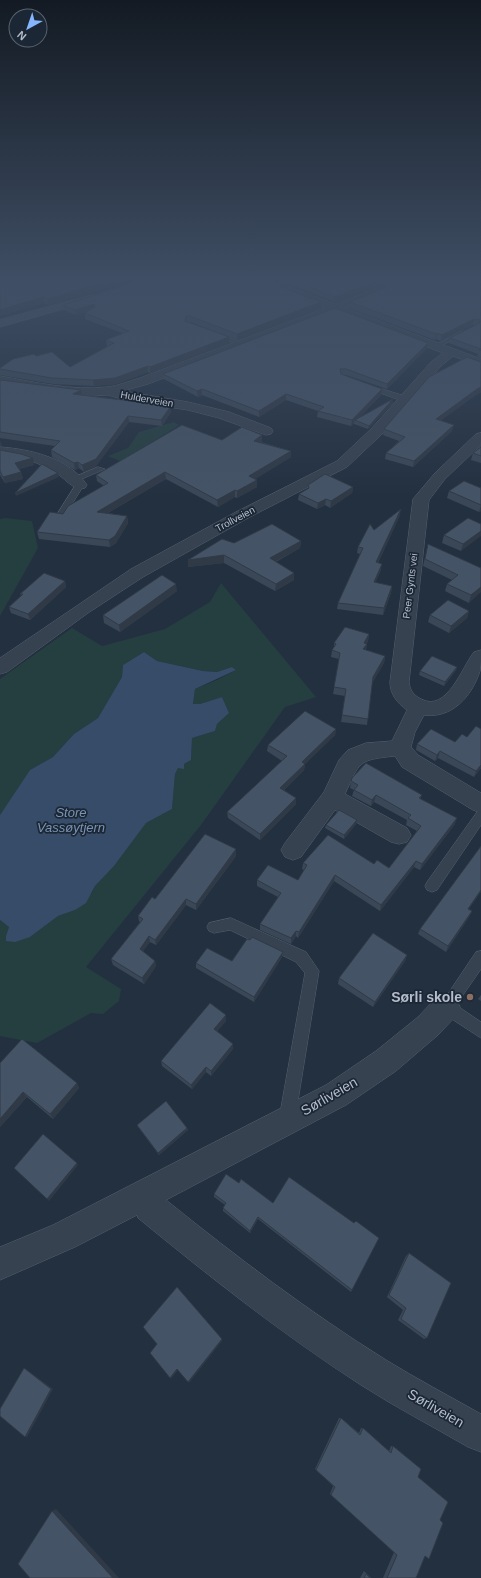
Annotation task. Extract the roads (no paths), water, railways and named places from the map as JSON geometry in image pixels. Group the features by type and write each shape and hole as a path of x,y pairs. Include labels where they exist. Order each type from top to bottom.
{"street":[{"path":"109,391 144,381 226,350"},
{"name":"Trollveien","path":"0,667 82,609 138,573 242,515 337,467 369,440 436,364 444,350"},
{"path":"446,350 481,363"},
{"name":"Hulderveien","path":"0,380 56,389 90,392 109,391 129,397 215,412 266,431"},
{"name":"Peer Gynts vei","path":"418,707 406,699 400,688 401,663 420,504 424,495 434,482 481,437"},
{"path":"0,451 42,458 61,469 77,482"},
{"path":"400,748 405,732 418,707 441,708 450,703 456,696 474,664 481,656"},
{"path":"293,850 332,797 347,766 356,756 366,751 400,748"},
{"path":"400,748 410,762 481,804"},
{"path":"332,797 399,835"},
{"name":"Sørliveien","path":"0,1264 64,1236 144,1196 287,1119 336,1095 386,1061 422,1031 446,1007"},
{"name":"Sørliveien","path":"144,1196 149,1207 234,1276 304,1326 374,1373 481,1434"}],"lane":[{"path":"356,382 405,399"},
{"path":"62,512 77,482 101,469"},
{"path":"432,886 481,815"},
{"path":"214,927 231,924 301,957 312,971 287,1119"},
{"name":"Sørliveien","path":"446,1007 481,957"},
{"path":"446,1007 481,1032"}],"water":[{"name":"Store Vassøytjern","path":"144,652 157,661 203,671 217,672 232,667 236,670 195,689 193,704 200,704 222,697 229,713 217,724 215,731 192,738 191,760 184,764 184,769 178,768 175,774 172,809 146,823 114,866 95,886 86,903 75,910 58,916 30,937 15,942 6,941 9,927 0,920 0,815 30,770 53,757 74,734 98,718 122,677 123,665"}],"place":[{"name":"Sørli skole","path":"470,997"}]}
